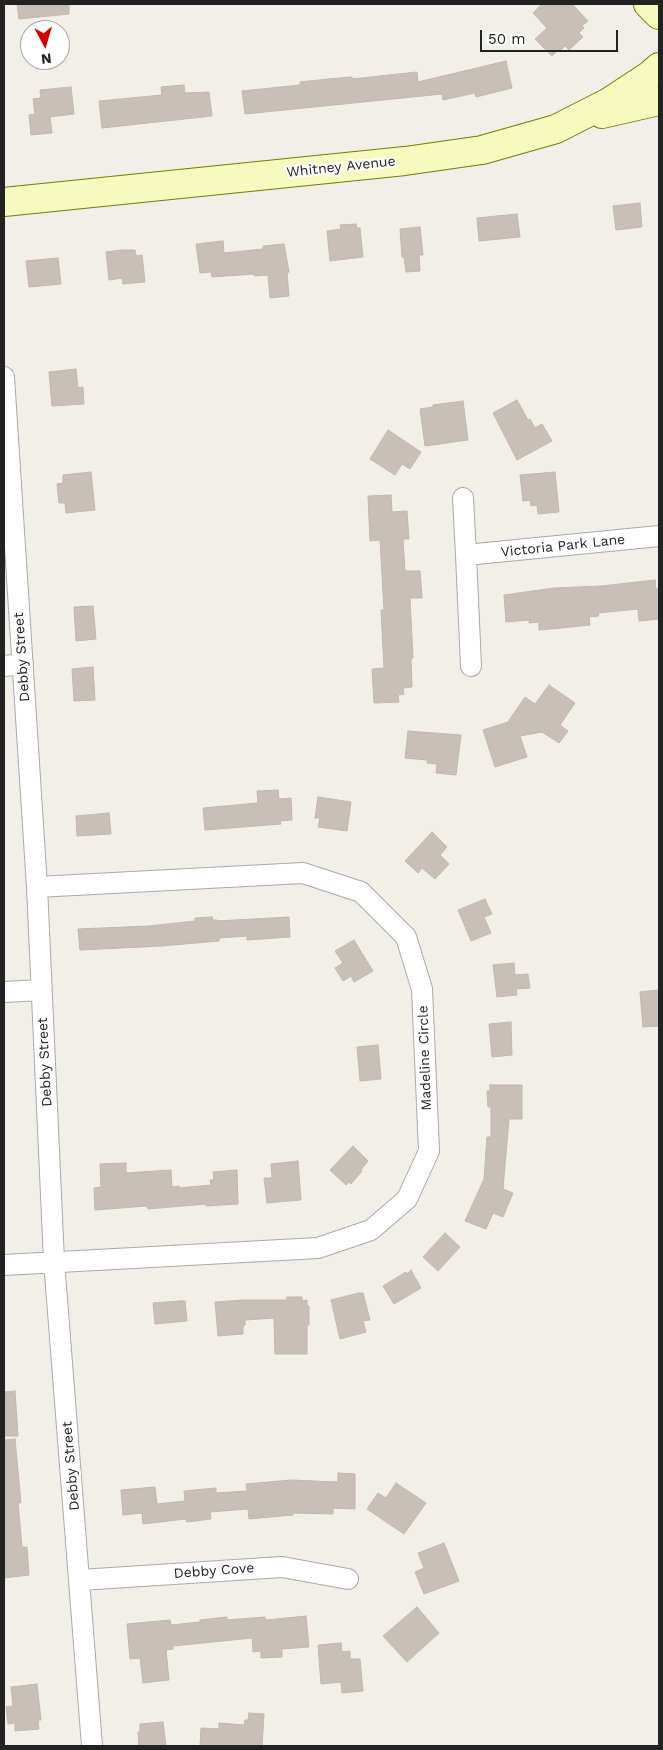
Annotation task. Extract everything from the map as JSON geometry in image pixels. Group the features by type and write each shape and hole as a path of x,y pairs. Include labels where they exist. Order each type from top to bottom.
{"main road":[{"path":"648,4 659,15"},
{"name":"Whitney Avenue","path":"4,202 405,161 482,150 556,129 609,102 659,67"},
{"path":"574,120 659,102"}],"street":[{"name":"Debby Street","path":"4,377 13,665 37,887 54,1261 92,1746"},
{"path":"463,498 470,666"},
{"name":"Victoria Park Lane","path":"466,555 659,536"},
{"name":"Madeline Circle","path":"4,1265 318,1248 371,1230 407,1200 429,1151 422,989 406,937 361,892 303,873 37,887"},
{"path":"4,992 41,990"},
{"name":"Debby Cove","path":"80,1580 282,1567 348,1579"}],"building":[{"path":"17,4 69,4 69,14 19,19"},
{"path":"542,4 572,4 588,21 582,26 584,28 579,33 583,37 569,50 565,46 552,56 535,39 547,28 533,13"},
{"path":"506,61 512,88 476,97 475,93 443,100 442,94 245,114 242,91 300,85 300,82 417,72 418,82"},
{"path":"184,85 185,93 209,92 212,116 102,128 99,101 162,95 161,87"},
{"path":"71,87 74,114 50,117 52,133 31,135 29,115 35,114 33,99 41,98 40,90"},
{"path":"640,203 642,227 616,230 613,206"},
{"path":"517,214 520,237 479,241 477,218"},
{"path":"356,224 357,228 360,228 363,257 330,261 327,231 341,229 340,225"},
{"path":"420,227 423,255 419,255 420,271 406,272 404,257 402,257 400,229"},
{"path":"223,241 224,253 263,249 263,246 284,244 289,272 287,273 289,296 270,298 268,275 212,277 211,272 200,273 196,244"},
{"path":"135,250 136,256 142,255 145,282 123,284 122,278 109,280 106,252"},
{"path":"58,258 61,284 29,287 26,261"},
{"path":"76,369 78,388 83,387 84,404 52,406 49,372"},
{"path":"517,400 528,420 530,419 535,428 542,424 552,441 517,460 493,413"},
{"path":"463,401 468,440 425,446 420,409 433,407 433,405"},
{"path":"388,430 421,452 410,469 402,464 395,475 370,459"},
{"path":"91,472 95,510 66,513 65,503 59,503 57,484 63,483 63,475"},
{"path":"555,472 559,512 538,514 537,505 531,506 530,500 523,501 520,475"},
{"path":"391,495 392,512 407,511 409,539 403,539 405,571 420,571 422,598 410,598 413,658 411,658 412,687 403,688 404,694 398,695 399,702 374,703 372,669 384,668 381,610 384,610 380,540 370,541 368,496"},
{"path":"655,580 656,589 659,589 659,619 639,621 638,609 598,613 599,616 589,617 590,625 561,628 539,630 539,622 529,623 529,620 506,622 504,595 554,588 601,586"},
{"path":"93,606 96,639 76,641 74,607"},
{"path":"93,667 95,700 74,701 72,669"},
{"path":"549,685 575,703 560,725 568,731 559,743 542,732 520,736 527,757 495,767 483,730 508,722 525,697 535,704"},
{"path":"408,731 461,735 456,775 436,773 437,764 427,763 427,760 405,758"},
{"path":"278,790 279,799 291,798 292,820 280,821 281,824 205,830 203,808 258,803 257,791"},
{"path":"318,797 351,802 347,831 318,827 320,818 315,818"},
{"path":"109,813 111,834 77,836 76,816"},
{"path":"432,832 447,847 440,855 449,864 435,879 422,868 418,873 405,861"},
{"path":"485,899 492,914 484,917 491,933 471,941 458,910"},
{"path":"212,917 213,920 217,921 289,917 290,937 247,940 247,936 219,938 219,941 162,946 80,950 78,929 149,926 195,921 195,918"},
{"path":"354,940 373,971 354,982 351,976 343,981 335,968 343,963 335,951"},
{"path":"514,963 515,975 528,974 530,988 516,989 517,995 497,997 493,965"},
{"path":"659,990 659,1026 643,1027 640,992"},
{"path":"511,1022 512,1055 492,1057 489,1024"},
{"path":"378,1045 381,1079 360,1081 357,1047"},
{"path":"490,1085 522,1085 522,1119 509,1119 503,1189 513,1193 503,1217 493,1213 486,1229 465,1221 484,1179 487,1137 491,1137 491,1107 488,1107 487,1091 490,1091"},
{"path":"353,1146 368,1161 351,1184 349,1182 346,1185 330,1170"},
{"path":"298,1161 301,1200 267,1203 264,1178 272,1178 271,1164"},
{"path":"126,1163 126,1173 171,1170 172,1187 179,1186 179,1188 211,1185 210,1180 214,1180 213,1172 237,1170 238,1204 206,1206 206,1204 148,1209 147,1206 95,1210 94,1188 101,1187 100,1164"},
{"path":"445,1233 460,1247 438,1271 423,1257"},
{"path":"411,1270 421,1288 394,1304 383,1286"},
{"path":"363,1293 370,1320 363,1321 366,1332 340,1339 331,1300"},
{"path":"287,1297 302,1297 302,1301 307,1300 307,1306 309,1306 309,1325 307,1325 307,1354 275,1354 274,1318 245,1320 243,1334 218,1336 215,1302 287,1300"},
{"path":"185,1301 187,1321 155,1324 153,1303"},
{"path":"15,1391 18,1436 4,1436 4,1392"},
{"path":"15,1439 21,1503 18,1503 22,1547 27,1547 29,1575 4,1578 4,1440"},
{"path":"338,1473 355,1474 355,1509 333,1508 333,1514 293,1513 293,1515 249,1519 248,1509 210,1512 211,1519 187,1522 186,1519 143,1524 142,1513 123,1515 121,1490 155,1487 157,1504 185,1501 184,1491 216,1488 216,1493 247,1491 246,1484 291,1480 338,1482"},
{"path":"396,1483 426,1503 404,1534 367,1509 378,1493 386,1498"},
{"path":"444,1543 459,1581 424,1594 415,1572 424,1568 418,1553"},
{"path":"417,1607 439,1633 407,1662 383,1636"},
{"path":"306,1616 309,1647 282,1649 282,1657 261,1658 261,1651 253,1652 252,1638 173,1646 173,1649 166,1650 169,1680 143,1683 140,1658 130,1659 127,1624 170,1620 171,1625 227,1617 227,1620 265,1617 266,1620"},
{"path":"341,1643 342,1652 350,1651 350,1659 360,1659 363,1691 342,1693 341,1682 321,1684 318,1645"},
{"path":"37,1684 41,1720 38,1720 39,1729 15,1731 15,1723 8,1724 6,1707 13,1706 11,1687"},
{"path":"249,1713 264,1714 262,1746 200,1746 201,1728 219,1729 219,1723 244,1725 245,1720 248,1720"},
{"path":"163,1722 166,1746 139,1746 138,1732 140,1732 140,1724"}]}
